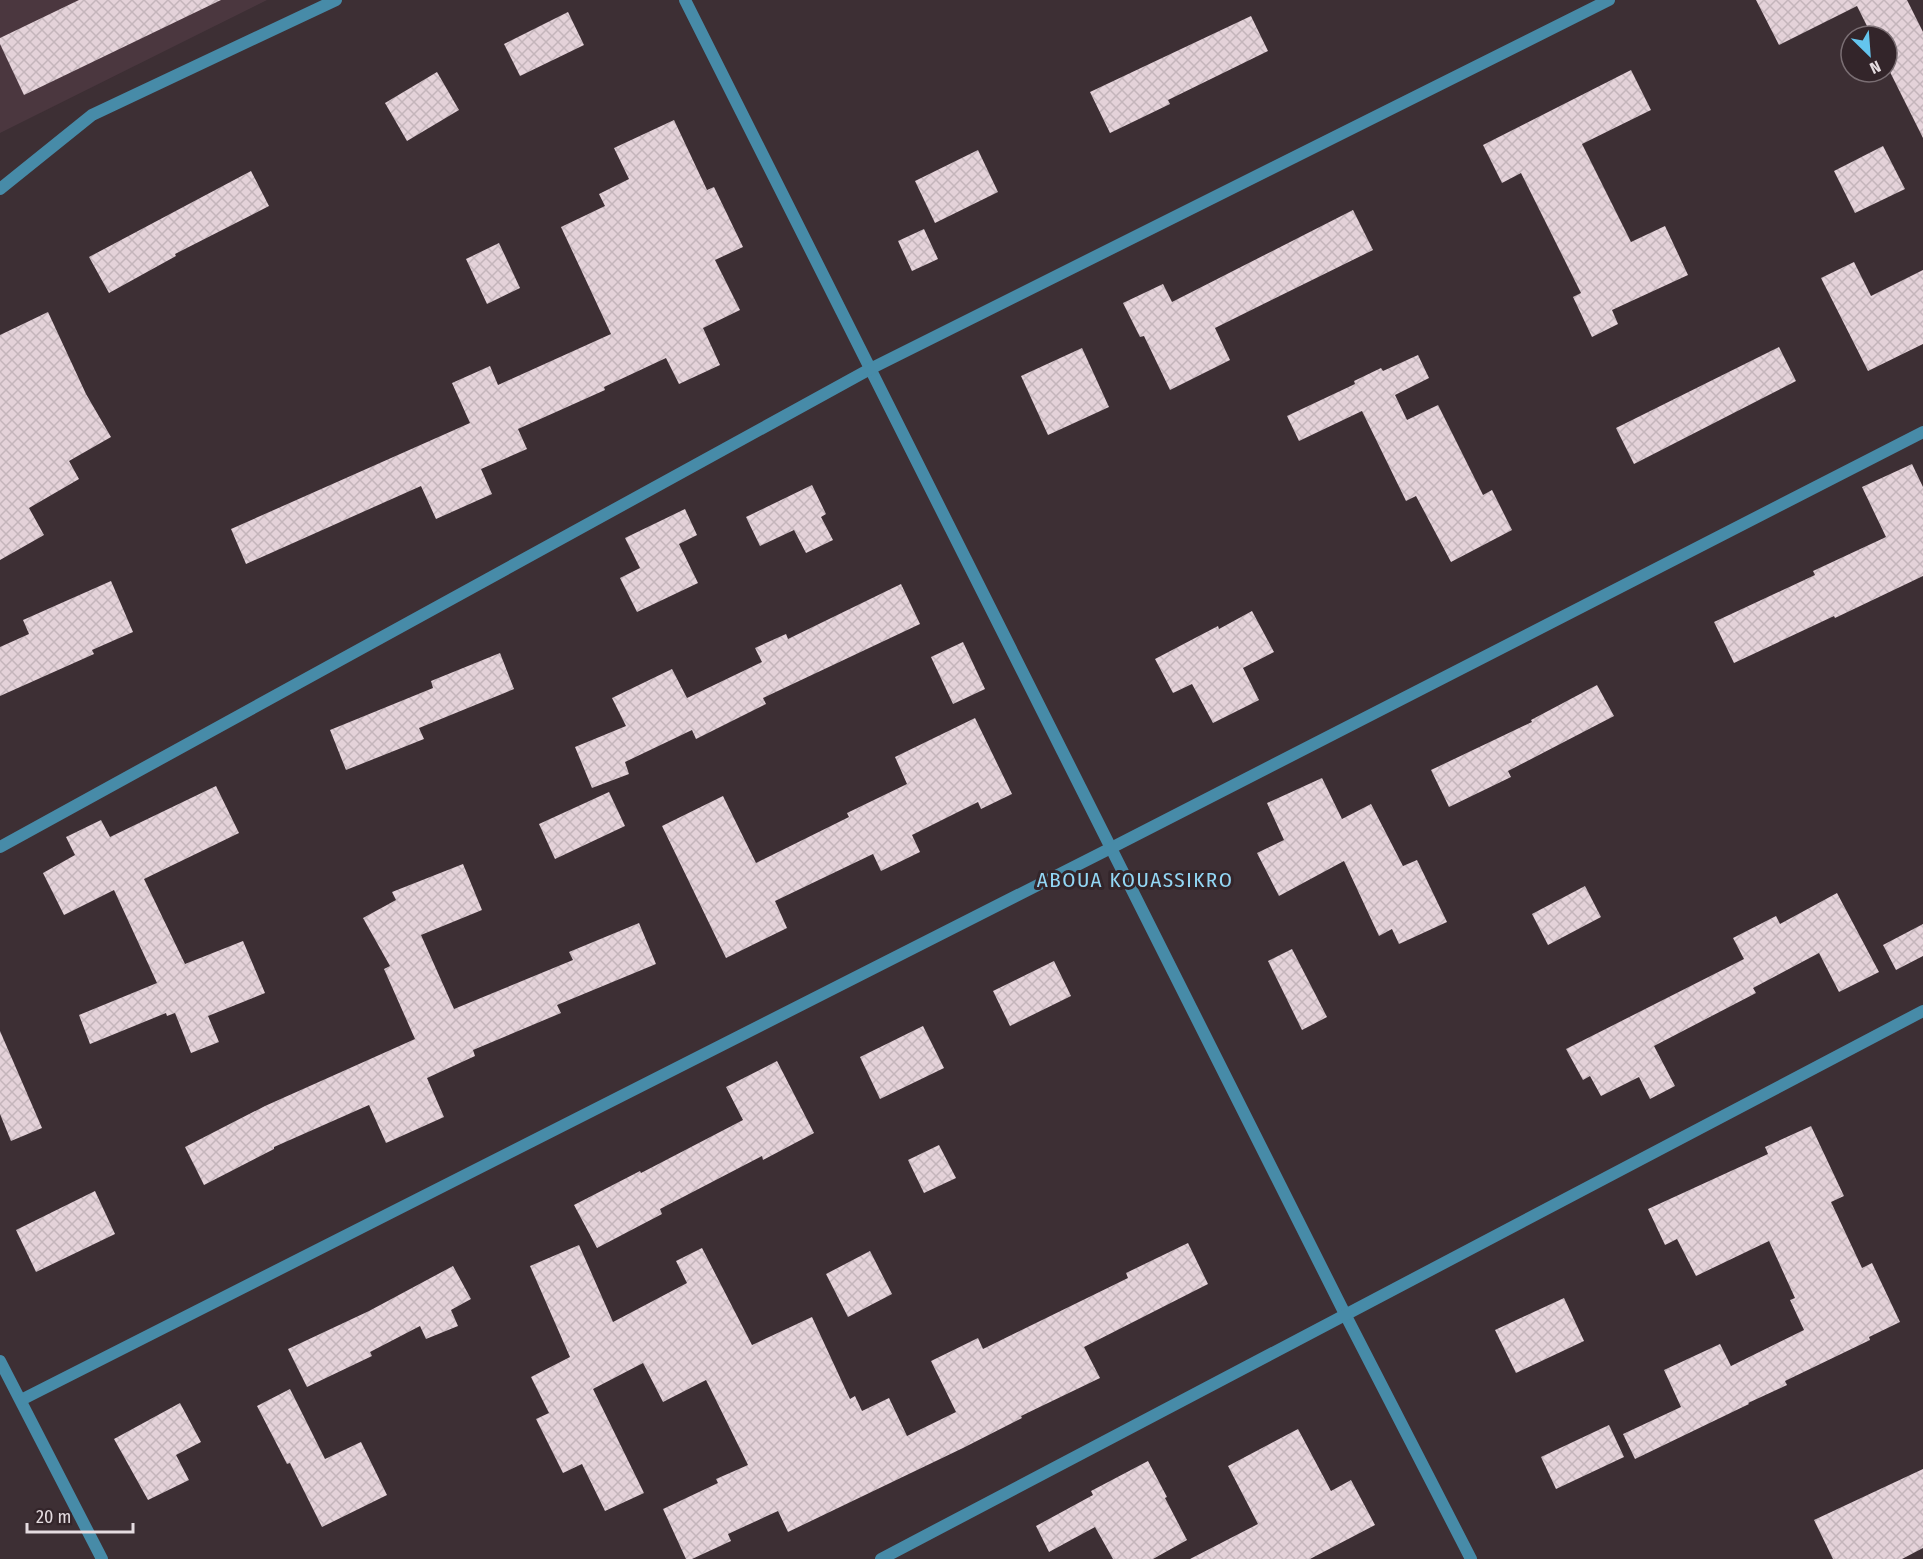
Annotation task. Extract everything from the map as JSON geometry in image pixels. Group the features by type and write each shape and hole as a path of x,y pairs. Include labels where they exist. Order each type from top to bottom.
{"street":[{"path":"0,189 92,115 336,0"},
{"path":"685,0 1110,848 1471,1559"},
{"path":"0,847 870,369 1609,0"},
{"path":"21,1400 1110,848 1923,432"},
{"path":"881,1559 1923,1011"},
{"path":"0,1360 102,1559"}],"shaded area":[{"path":"0,0 267,0 0,133"}],"building":[{"path":"79,0 221,0 24,95 0,44 0,38"},
{"path":"1756,0 1907,0 1923,32 1923,138 1896,84 1899,84 1899,24 1866,24 1857,6 1779,45"},
{"path":"568,12 584,45 520,76 504,44"},
{"path":"1251,16 1268,51 1168,100 1170,104 1110,133 1090,92"},
{"path":"1631,70 1651,110 1582,144 1631,242 1665,226 1688,275 1612,310 1618,324 1592,337 1573,297 1581,293 1521,173 1502,183 1483,145"},
{"path":"437,72 459,110 407,141 385,103"},
{"path":"674,120 707,190 714,187 743,247 715,260 740,310 703,328 720,365 679,384 666,358 604,387 605,390 518,429 527,449 481,469 492,494 436,519 421,486 246,564 231,529 470,423 452,383 490,366 498,385 611,334 561,227 605,206 599,194 629,179 614,148"},
{"path":"1883,146 1905,189 1855,213 1834,171"},
{"path":"978,150 998,192 935,223 915,181"},
{"path":"251,171 269,206 175,254 176,256 109,293 89,257"},
{"path":"1353,210 1373,250 1215,328 1230,360 1170,390 1144,336 1140,337 1123,303 1163,284 1172,302"},
{"path":"924,229 938,259 912,271 898,241"},
{"path":"499,243 520,288 487,304 466,259"},
{"path":"1854,262 1871,296 1923,270 1923,344 1868,371 1821,278"},
{"path":"48,312 86,394 111,437 69,461 79,479 29,508 44,535 0,560 0,335"},
{"path":"1779,347 1796,381 1634,464 1616,428"},
{"path":"1082,348 1109,407 1048,435 1021,376"},
{"path":"1418,355 1429,378 1395,395 1407,420 1438,405 1483,495 1492,490 1512,530 1451,562 1416,496 1406,501 1362,411 1299,441 1287,416 1355,384 1354,381 1381,368 1383,371"},
{"path":"1912,464 1923,487 1923,576 1734,663 1714,622 1815,575 1813,571 1886,537 1862,487"},
{"path":"812,485 826,514 821,517 833,540 806,553 794,530 760,546 746,517"},
{"path":"685,509 697,535 679,544 698,583 637,612 620,578 640,568 625,538"},
{"path":"111,581 133,632 92,650 94,654 0,696 0,647 29,634 23,620"},
{"path":"901,584 920,624 763,698 766,704 696,739 692,730 625,762 629,774 592,788 575,747 626,726 612,698 672,669 687,698 762,662 755,648 786,634 788,639"},
{"path":"1252,611 1274,652 1243,668 1259,700 1213,723 1192,684 1173,693 1155,659"},
{"path":"963,642 985,689 953,704 931,657"},
{"path":"500,653 514,689 419,728 424,739 346,770 330,730 433,688 431,681"},
{"path":"1597,685 1614,716 1508,771 1511,777 1449,807 1431,770 1532,722 1531,720"},
{"path":"975,718 1012,794 981,809 978,802 912,835 920,852 881,871 873,854 775,901 787,928 726,958 662,826 723,796 756,863 849,817 847,813 907,784 895,757"},
{"path":"1322,778 1342,819 1371,804 1403,866 1417,860 1447,922 1399,944 1392,929 1379,936 1344,861 1279,896 1257,853 1284,840 1267,803"},
{"path":"216,786 239,833 144,879 185,964 243,941 265,993 208,1016 219,1042 191,1053 175,1013 167,1016 166,1013 90,1044 79,1015 157,983 114,890 64,915 43,873 75,855 66,837 101,820 110,837"},
{"path":"609,792 625,826 555,859 539,824"},
{"path":"463,864 482,910 421,935 454,1009 573,960 569,952 639,923 656,964 557,1005 561,1013 473,1050 475,1056 427,1078 444,1117 386,1143 369,1105 274,1147 204,1185 185,1147 265,1106 415,1039 384,969 390,966 363,918 396,900 392,892"},
{"path":"1585,886 1601,917 1548,945 1532,914"},
{"path":"1837,893 1879,972 1839,992 1819,953 1753,988 1756,993 1654,1046 1675,1086 1650,1099 1639,1077 1601,1096 1590,1076 1583,1080 1566,1049 1744,959 1733,938 1776,916 1780,924"},
{"path":"1923,924 1923,956 1896,970 1883,945"},
{"path":"1292,949 1327,1017 1302,1030 1268,961"},
{"path":"1054,961 1071,996 1010,1026 993,991"},
{"path":"923,1026 944,1068 880,1099 860,1057"},
{"path":"0,1031 42,1128 11,1141 0,1114"},
{"path":"777,1061 814,1133 763,1160 762,1156 660,1209 662,1214 597,1248 574,1205 743,1120 726,1087"},
{"path":"1811,1126 1844,1196 1831,1202 1862,1268 1872,1263 1900,1322 1869,1337 1870,1340 1785,1381 1787,1385 1635,1459 1623,1434 1681,1407 1664,1370 1720,1344 1731,1366 1804,1330 1790,1300 1795,1298 1769,1241 1696,1276 1677,1239 1665,1245 1648,1209 1768,1154 1765,1147"},
{"path":"939,1145 956,1178 924,1193 908,1160"},
{"path":"95,1191 115,1234 36,1272 16,1230"},
{"path":"1188,1243 1208,1284 1084,1347 1100,1378 1021,1416 1022,1418 963,1448 788,1532 778,1511 728,1534 731,1541 692,1559 686,1559 663,1509 718,1483 716,1479 748,1465 706,1380 663,1402 643,1363 593,1389 644,1493 605,1511 582,1464 563,1473 536,1419 549,1413 531,1377 570,1357 530,1266 579,1245 613,1322 687,1283 676,1261 702,1248 752,1345 812,1317 850,1399 855,1396 862,1411 889,1398 907,1436 956,1412 931,1361 978,1338 983,1349 1128,1278 1126,1273"},
{"path":"870,1251 892,1294 848,1317 826,1274"},
{"path":"453,1266 471,1299 451,1310 458,1326 426,1339 420,1326 370,1352 372,1356 307,1387 288,1349 369,1311"},
{"path":"1564,1298 1584,1341 1516,1373 1495,1330"},
{"path":"290,1389 325,1459 361,1442 387,1495 322,1527 290,1463 287,1464 257,1406"},
{"path":"180,1403 201,1442 176,1455 189,1480 148,1500 114,1439"},
{"path":"1609,1425 1624,1457 1556,1489 1541,1457"},
{"path":"1298,1429 1331,1491 1351,1480 1375,1525 1310,1559 1190,1559 1258,1524 1228,1466"},
{"path":"1148,1461 1187,1540 1153,1559 1113,1559 1095,1527 1049,1552 1036,1526 1093,1495 1091,1491"},
{"path":"1923,1469 1923,1548 1902,1559 1833,1559 1814,1520"}],"district":[{"name":"ABOUA KOUASSIKRO","path":"1135,880"}]}
